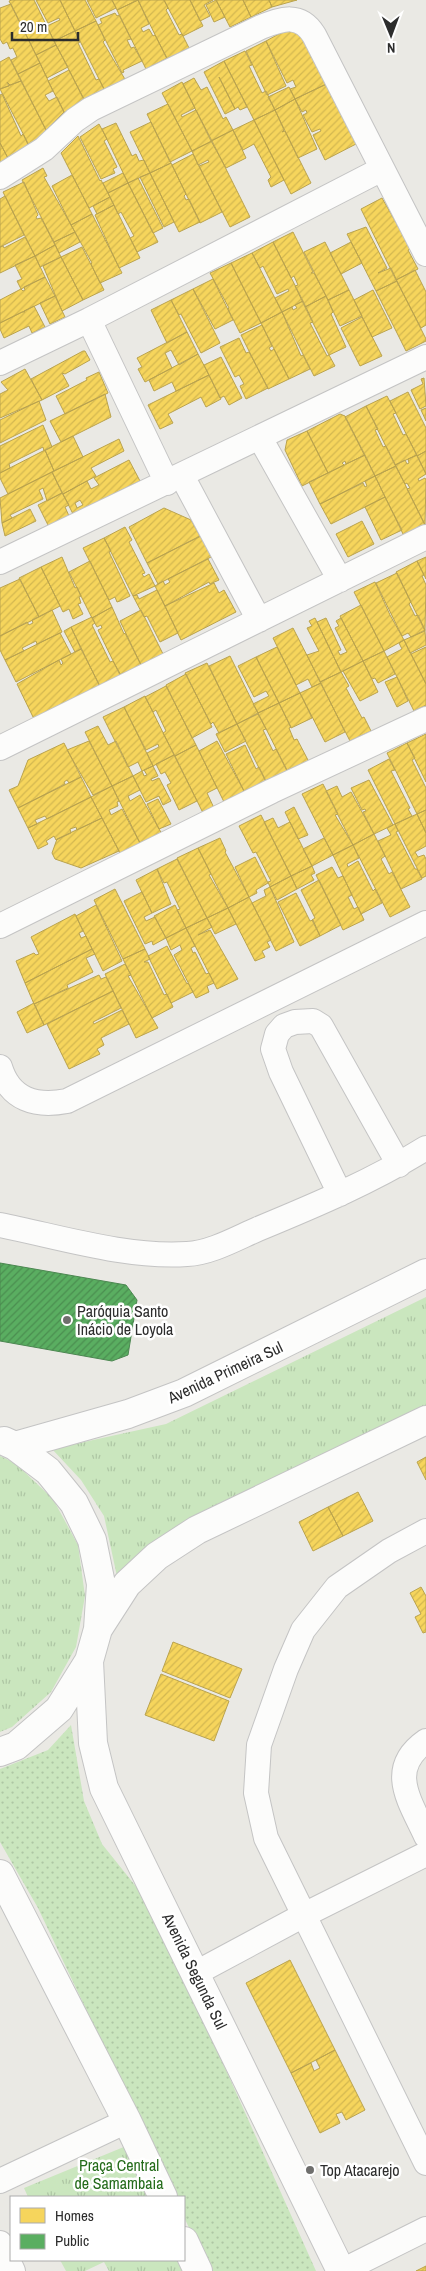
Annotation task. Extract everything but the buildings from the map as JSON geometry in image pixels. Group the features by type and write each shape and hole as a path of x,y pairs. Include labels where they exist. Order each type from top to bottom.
{"main road":[{"name":"Avenida Primeira Sul","path":"7,1442 128,1414 184,1393 426,1273"},
{"path":"98,1629 127,1584 157,1556 197,1530 426,1420"},
{"path":"0,1752 16,1746 59,1709 89,1661 98,1629 101,1584 92,1540 74,1502 48,1470 7,1442"},
{"name":"Avenida Segunda Sul","path":"89,1661 93,1743 104,1788 342,2271"},
{"path":"0,1874 127,2121 163,2196"},
{"path":"185,2243 198,2271"}],"street":[{"path":"0,178 44,149 75,120 91,109 261,27 288,19 304,22 309,26 426,254"},
{"path":"0,363 89,320 382,169"},
{"path":"89,320 174,480 260,620"},
{"path":"0,562 426,358"},
{"path":"260,438 340,580"},
{"path":"0,748 426,536"},
{"path":"0,926 272,791 426,719"},
{"path":"0,1067 6,1083 16,1094 38,1103 67,1102 426,923"},
{"path":"340,1194 281,1072 273,1049 277,1034 284,1026 296,1022 313,1021 320,1026 399,1165"},
{"path":"0,1225 119,1249 162,1255 190,1254 218,1246 340,1194 399,1165 426,1148"},
{"path":"426,1531 389,1551 337,1587 303,1630 286,1669 260,1745 256,1793 266,1838 426,2163"},
{"path":"426,1740 413,1751 406,1761 403,1773 404,1787 426,1836"},
{"path":"196,1973 304,1915 426,1854"},
{"path":"0,2181 127,2121"},
{"path":"342,2271 426,2229"},
{"path":"0,2243 13,2271"}],"green space":[{"path":"426,1297 426,1408 118,1581 104,1516 81,1480 52,1449 166,1424"},
{"path":"0,1456 15,1463 53,1499 78,1545 85,1596 76,1647 51,1692 12,1727 0,1732"},
{"path":"71,1725 84,1801 102,1844 142,1894 183,1974 316,2271 209,2271 185,2219 185,2196 175,2196 38,1908 0,1842 0,1769 48,1750"},
{"name":"Praça Central de Samambaia","path":"131,2144 157,2196 28,2196 24,2188"},
{"path":"61,2261 185,2261 193,2271 109,2271 104,2262 85,2271 66,2271"}],"place":[{"name":"Paróquia Santo Inácio de Loyola","path":"67,1320"},
{"name":"Top Atacarejo","path":"310,2170"}]}
